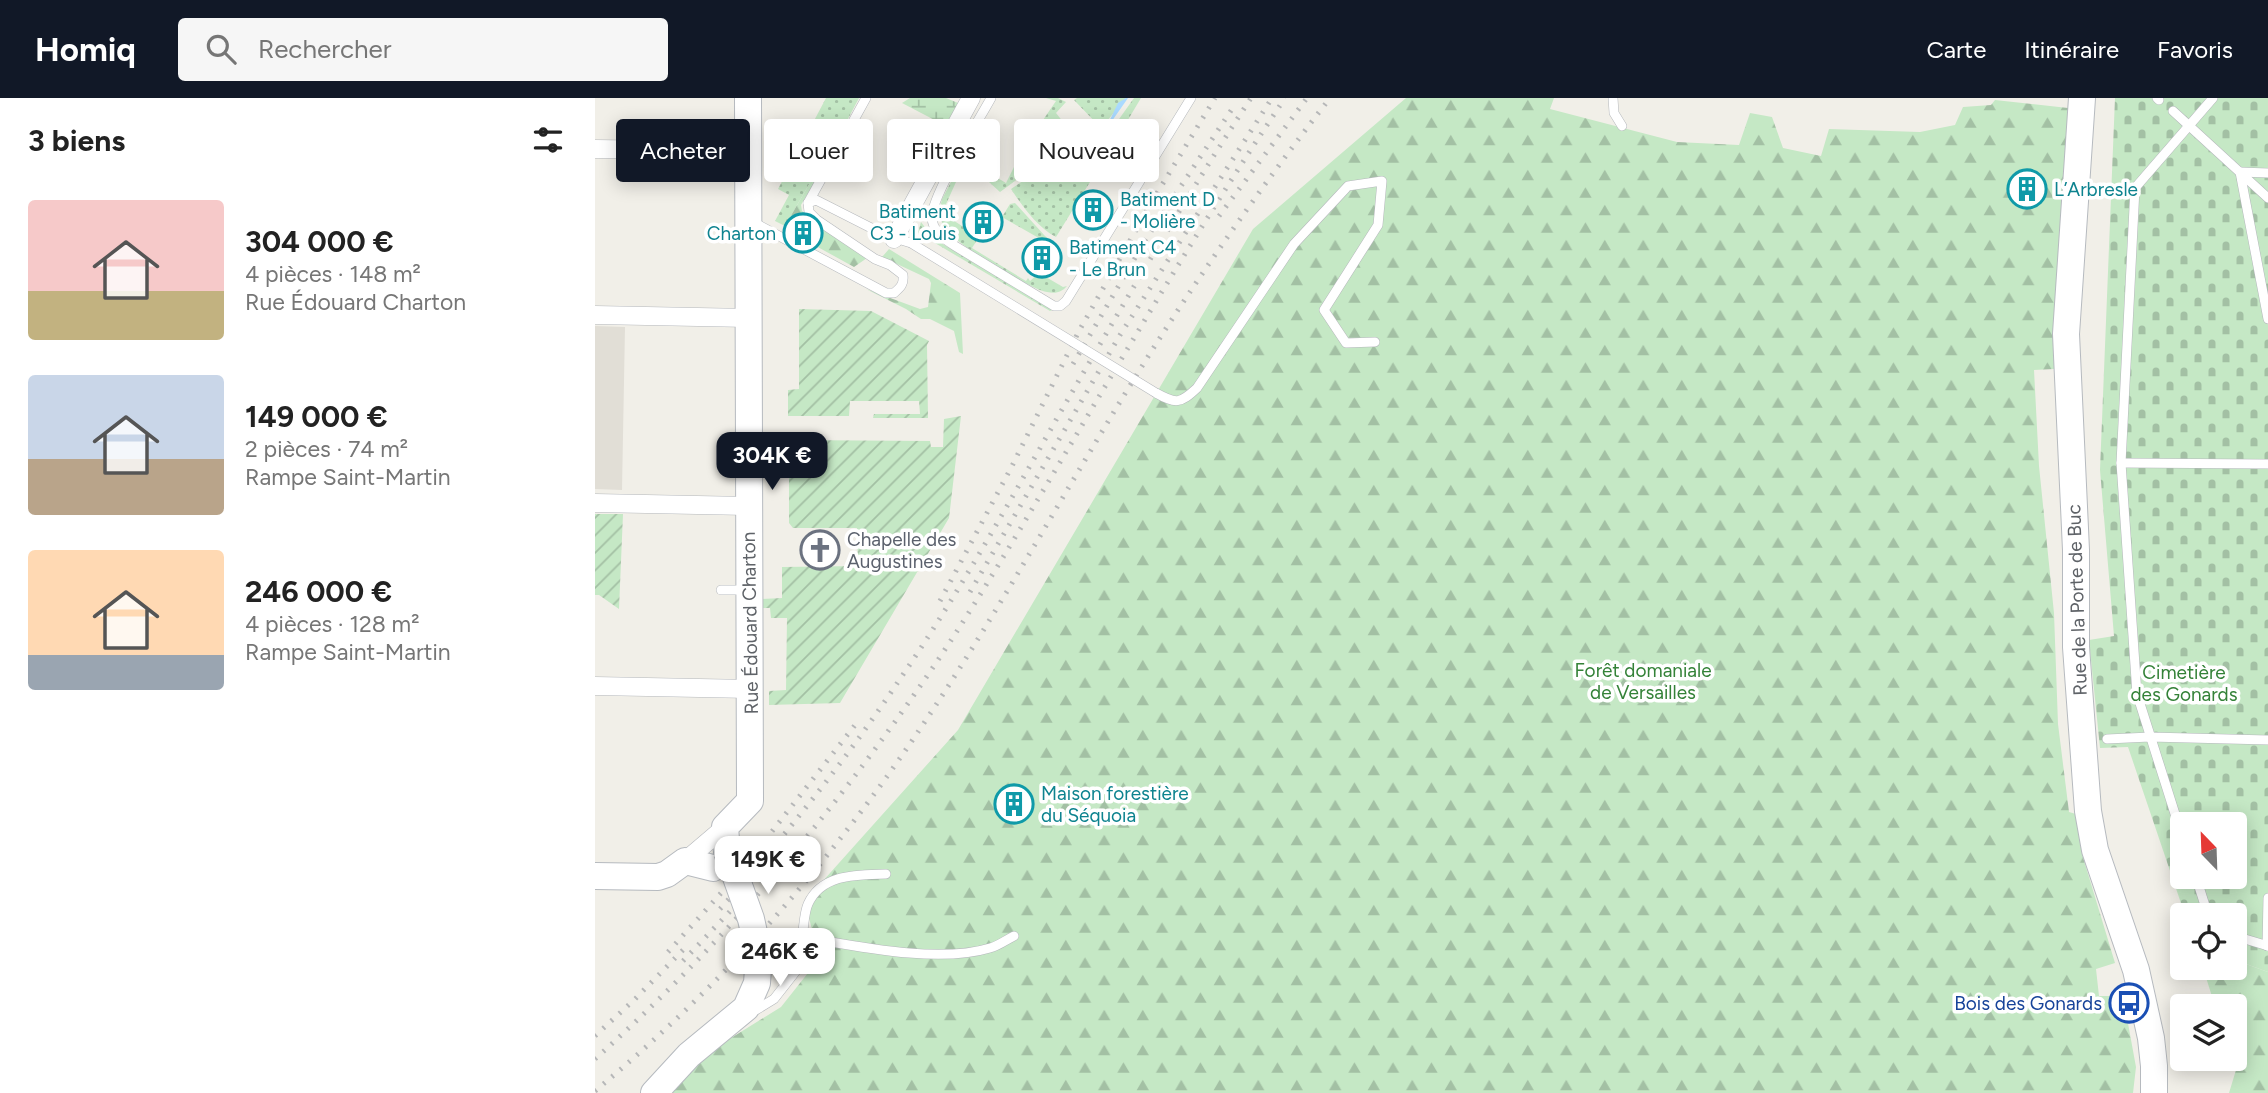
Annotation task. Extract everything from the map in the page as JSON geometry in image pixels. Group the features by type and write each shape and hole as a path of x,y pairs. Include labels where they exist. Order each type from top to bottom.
{"street":[{"name":"Rue Édouard Charton","path":"748,98 748,119"},
{"path":"903,241 971,98"},
{"name":"Rue de la Porte de Buc","path":"2082,98 2066,334 2076,647 2088,811 2095,850 2127,939 2144,1002 2154,1066 2154,1093"},
{"path":"595,149 616,149"},
{"name":"Rue Édouard Charton","path":"719,846 750,801 748,182"},
{"path":"595,315 749,318"},
{"path":"595,503 748,506"},
{"path":"595,686 751,689"},
{"path":"595,876 657,877 719,846 751,919 752,957 757,983 738,1010 689,1055 655,1093"}],"lane":[{"path":"748,219 886,293 894,293 901,287 904,282 903,275 891,265 874,259 809,212 808,203 866,98"},
{"path":"991,98 944,183 933,208 934,226 939,235 955,246 1054,306 1060,306 1066,300 1191,98"},
{"path":"1613,98 1614,113 1622,126"},
{"path":"2174,812 2137,694 2121,463 2135,188 2213,98"},
{"path":"2173,111 2268,198"},
{"path":"2240,172 2268,173"},
{"path":"2240,172 2268,319"},
{"path":"808,203 816,200 903,241 1173,402 1181,401 1197,388 1294,244 1348,186 1382,181 1378,225 1324,310 1346,342 1375,342"},
{"path":"2121,463 2268,464"},
{"path":"721,590 749,590"},
{"path":"2107,739 2150,737 2268,740"},
{"path":"738,1010 756,1010 774,999 796,971 808,904 821,887 843,876 886,874"},
{"path":"2247,940 2267,946 2268,898"},
{"path":"802,937 937,955 990,948 1014,936"}],"shaded area":[{"path":"595,326 625,327 622,490 595,489"}],"green space":[{"path":"826,98 859,98 848,119 815,119"},
{"path":"910,98 946,98 958,103 950,119 933,119 902,103"},
{"path":"1046,98 1058,98 1066,102 1056,113 1061,119 1044,119 1056,101"},
{"path":"1126,98 1109,119 1092,119 1074,100"},
{"path":"1134,98 1141,98 1128,119 1119,119"},
{"name":"Forêt domaniale de Versailles","path":"1406,98 1554,98 1550,109 1677,142 1739,145 1750,113 1772,117 1783,148 1821,156 1829,129 1920,132 1955,125 1963,107 1991,105 1995,100 2068,108 2054,369 2034,370 2039,466 2054,613 2058,724 2069,812 2076,814 2082,854 2115,963 2096,969 2099,996 2123,996 2136,1067 2133,1093 668,1093 707,1053 781,1007 819,959 805,901 958,730 1253,229"},
{"name":"Cimetière des Gonards","path":"2115,98 2268,98 2268,972 2247,964 2247,903 2181,903 2176,889 2247,889 2247,812 2170,812 2170,871 2128,747 2100,748 2089,640 2114,636 2100,470"},
{"path":"1014,167 1014,182 1000,192 989,182 1000,182 1000,179 1006,183"},
{"path":"782,182 810,182 785,226 775,221 789,195 778,189"},
{"path":"812,182 801,205 802,211 867,258 854,267 805,240 810,231 801,227 796,235 785,226"},
{"path":"951,182 956,182 942,213 979,237 972,248 1026,281 1039,273 1063,287 1067,286 1058,292 1050,293 1038,289 980,256 948,232 939,212"},
{"path":"1021,182 1090,182 1056,237 1037,222 1011,189"},
{"path":"1015,203 1053,242 1051,245 1002,217 1010,204"},
{"path":"921,222 933,238 1052,310 918,233"},
{"path":"889,249 960,293 963,354 959,352 954,331 930,319 921,319 866,289 920,309 928,307 931,283 929,279 882,257"},
{"path":"799,309 871,311 929,341 928,418 873,418 874,414 920,414 919,401 850,401 849,416 788,416 788,390 799,389"},
{"path":"961,416 949,518 840,703 769,705 769,691 786,690 787,618 771,618 770,608 760,608 760,599 782,598 782,567 858,566 857,528 793,528 789,523 789,440 930,441 931,447 943,447 944,419"},
{"path":"595,514 623,514 619,609 595,595"},
{"path":"2247,964 2268,972 2268,1093 2229,1093 2236,1071 2247,1071 2247,994 2211,994 2207,980 2247,980"}],"water":[{"path":"1128,98 1113,119 1110,119 1118,103"}],"railway":[{"path":"940,601 1012,466 1079,331 1154,198 1215,98"},
{"path":"720,909 768,854 836,768 921,648 981,551 1151,258 1251,98"},
{"path":"970,592 1120,335 1272,98"},
{"path":"595,1059 644,1014 736,919 822,818 902,712 986,585 1169,280 1285,98"},
{"path":"1219,216 1307,98"},
{"path":"595,1091 664,1030 730,966 792,898 891,771 967,657 1108,421 1188,295 1281,162 1330,98"},
{"path":"1073,364 1146,239 1234,106"},
{"path":"745,866 859,720"},
{"path":"668,952 722,892"},
{"path":"683,961 736,905"},
{"path":"595,1036 685,948"}],"place":[{"name":"L’Arbresle","path":"2027,189"},
{"name":"Batiment D - Molière","path":"1093,210"},
{"name":"Batiment C3 - Louis","path":"983,222"},
{"name":"Charton","path":"803,233"},
{"name":"Batiment C4 - Le Brun","path":"1042,258"},
{"name":"Chapelle des Augustines","path":"820,550"},
{"name":"Maison forestière du Séquoia","path":"1014,804"},
{"name":"Bois des Gonards","path":"2129,1003"}]}
